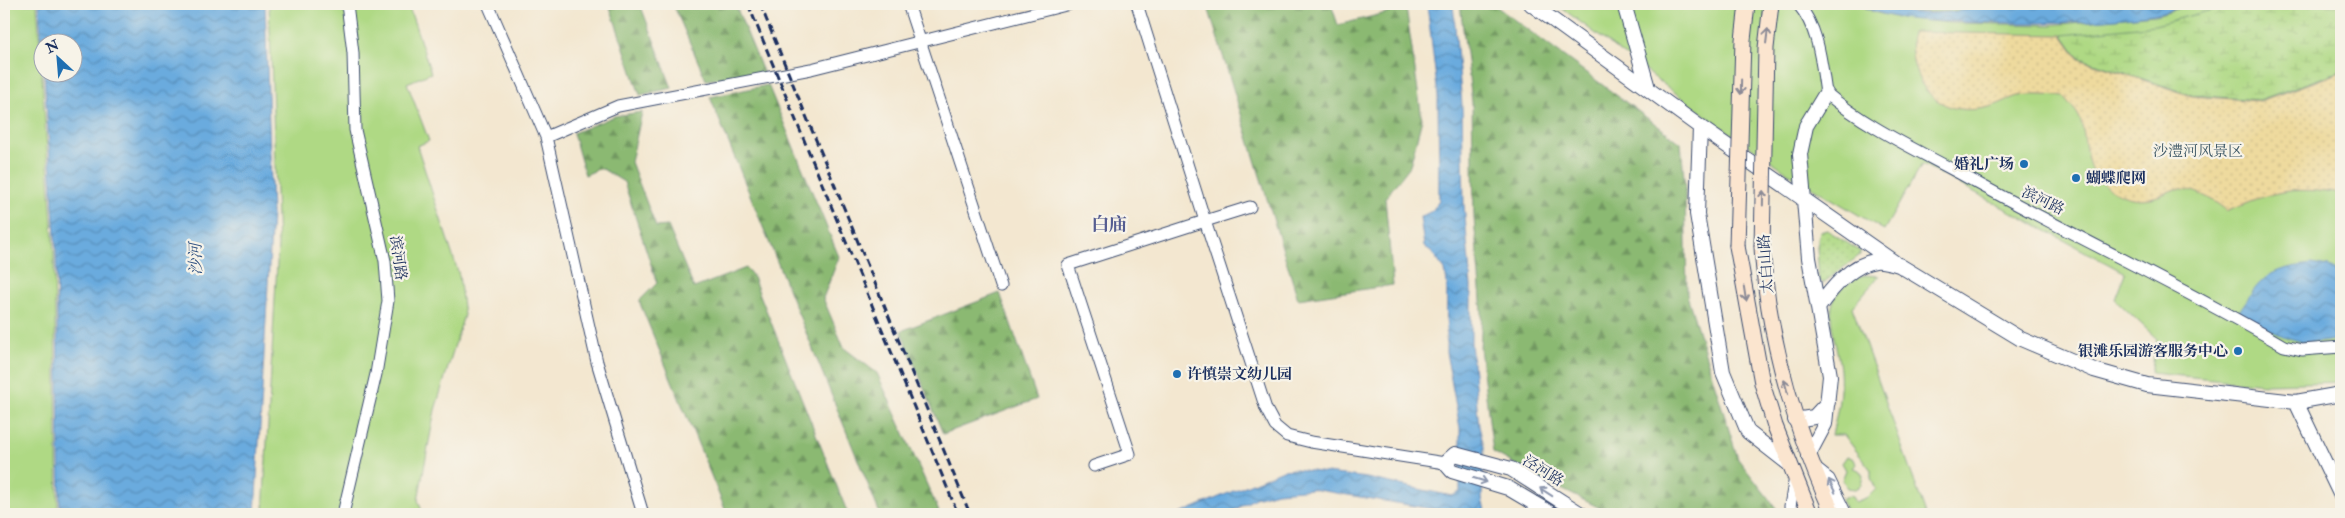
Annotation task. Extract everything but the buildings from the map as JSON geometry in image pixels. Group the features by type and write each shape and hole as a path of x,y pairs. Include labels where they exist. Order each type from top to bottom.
{"main road":[{"name":"太白山路","path":"1747,4 1742,40 1737,246 1762,383 1792,471 1810,514"},
{"name":"太白山路","path":"1772,4 1766,48 1762,247 1764,272 1776,352 1795,420 1809,460 1833,514"}],"street":[{"name":"滨河路","path":"343,514 376,374 388,301 385,260 355,130 353,53 347,4"},
{"path":"488,4 546,137 597,362 643,514"},
{"path":"908,4 1001,286"},
{"path":"546,137 618,106 811,69 920,40 1070,4"},
{"path":"1137,4 1266,409 1275,426 1286,436 1311,442 1451,463 1508,488 1552,514"},
{"path":"1531,4 1700,127 1899,265 2021,339 2094,370 2147,385 2296,402 2341,394"},
{"path":"1624,4 1648,88"},
{"path":"1798,4 1813,28 1818,44 1826,93 1806,126 1804,157 1804,200 1810,258 1830,376 1825,424 1809,460 1829,479 1846,514"},
{"name":"滨河路","path":"1826,93 1858,118 2005,199 2134,263 2284,346 2302,350 2341,347"},
{"path":"1700,127 1697,214 1723,372 1748,432 1792,471 1790,506 1793,514"},
{"path":"1094,466 1130,454 1068,265 1250,207"},
{"path":"1818,308 1834,286 1862,265 1877,260 1899,265"},
{"path":"1795,420 1814,418 1828,402"},
{"path":"2296,402 2341,496"},
{"name":"泾河路","path":"1451,463 1511,469 1581,514"}],"green space":[{"path":"4,4 37,4 39,32 32,32 32,82 42,82 54,252 58,514 4,514"},
{"path":"269,4 408,4 431,73 407,83 429,141 417,146 459,275 464,315 435,410 418,500 423,514 263,514 278,245"},
{"path":"616,4 640,4 672,88 640,95 610,7"},
{"path":"673,4 735,4 764,74 706,80"},
{"path":"1207,4 1331,4 1338,25 1406,8 1422,119 1410,166 1385,198 1393,285 1298,299"},
{"path":"1460,4 1493,4 1681,143 1685,189 1687,295 1738,459 1776,508 1778,514 1612,514 1541,479 1493,452 1480,348 1482,312 1474,218 1472,102"},
{"name":"沙澧河风景区","path":"1556,4 1859,4 1873,12 1894,17 1949,23 2051,25 2155,15 2195,4 2341,4 2341,382 2265,384 2151,373 2157,339 2115,299 2125,273 1922,164 1884,230 1793,176 1713,121"},
{"path":"1880,4 1980,4 1982,7 1931,12 1893,8"},
{"path":"2234,4 2341,4 2341,71 2259,100 2192,95 2079,58 2063,35 2155,25"},
{"path":"768,85 839,257 823,298 844,348 877,373 940,514 880,514 710,97"},
{"path":"642,112 631,162 656,227 668,226 694,288 746,268 752,275 848,514 727,514 639,301 657,283 624,182 601,168 585,175 573,133 615,116"},
{"path":"1827,230 1860,251 1860,255 1823,283 1819,280 1817,247 1820,232"},
{"path":"1865,275 1879,276 1852,307 1926,514 1848,514 1841,500 1851,495 1855,502 1868,497 1876,489 1871,478 1871,470 1844,435 1832,435 1839,403 1840,386 1838,355 1832,328 1831,315 1833,303 1838,293 1849,283"},
{"path":"1000,293 1037,399 943,434 901,331"},
{"path":"1847,456 1854,459 1856,464 1853,468 1859,470 1863,476 1861,485 1855,489 1848,488 1842,480 1846,470 1842,463"}],"sand":[{"path":"1912,32 2062,35 2079,59 2192,96 2260,101 2341,72 2341,194 2309,190 2283,192 2257,199 2227,211 2196,192 2183,189 2176,189 2147,199 2125,196 2105,185 2094,174 2090,167 2080,119 2064,97 2024,95 1985,108 1967,110 1951,107 1938,101 1919,80 1914,66"}],"water":[{"name":"沙河","path":"39,4 265,4 272,214 255,514 60,514 56,250 45,82 82,82 82,32 41,32"},
{"path":"1427,4 1453,4 1462,105 1464,205 1471,286 1471,343 1479,426 1484,447 1482,499 1486,514 1462,514 1312,489 1277,492 1255,498 1228,514 1179,514 1283,470 1295,469 1367,478 1452,496 1460,492 1460,428 1446,352 1447,284 1445,270 1424,246 1420,217 1432,211 1439,201 1438,97"},
{"path":"1859,4 1876,5 1901,11 1931,13 1982,7 1980,4 2191,4 2159,13 2107,20 2014,23 1912,19 1884,14"},
{"path":"2311,264 2329,267 2341,273 2341,338 2312,342 2299,341 2276,333 2238,313 2260,283 2267,277 2284,269"}],"railway":[{"path":"748,4 958,514"},
{"path":"760,4 970,514"}],"place":[{"name":"婚礼广场","path":"2024,164"},
{"name":"蝴蝶爬网","path":"2076,178"},
{"name":"银滩乐园游客服务中心","path":"2238,351"},
{"name":"许慎崇文幼儿园","path":"1177,374"}],"district":[{"name":"白庙","path":"1109,224"}]}
